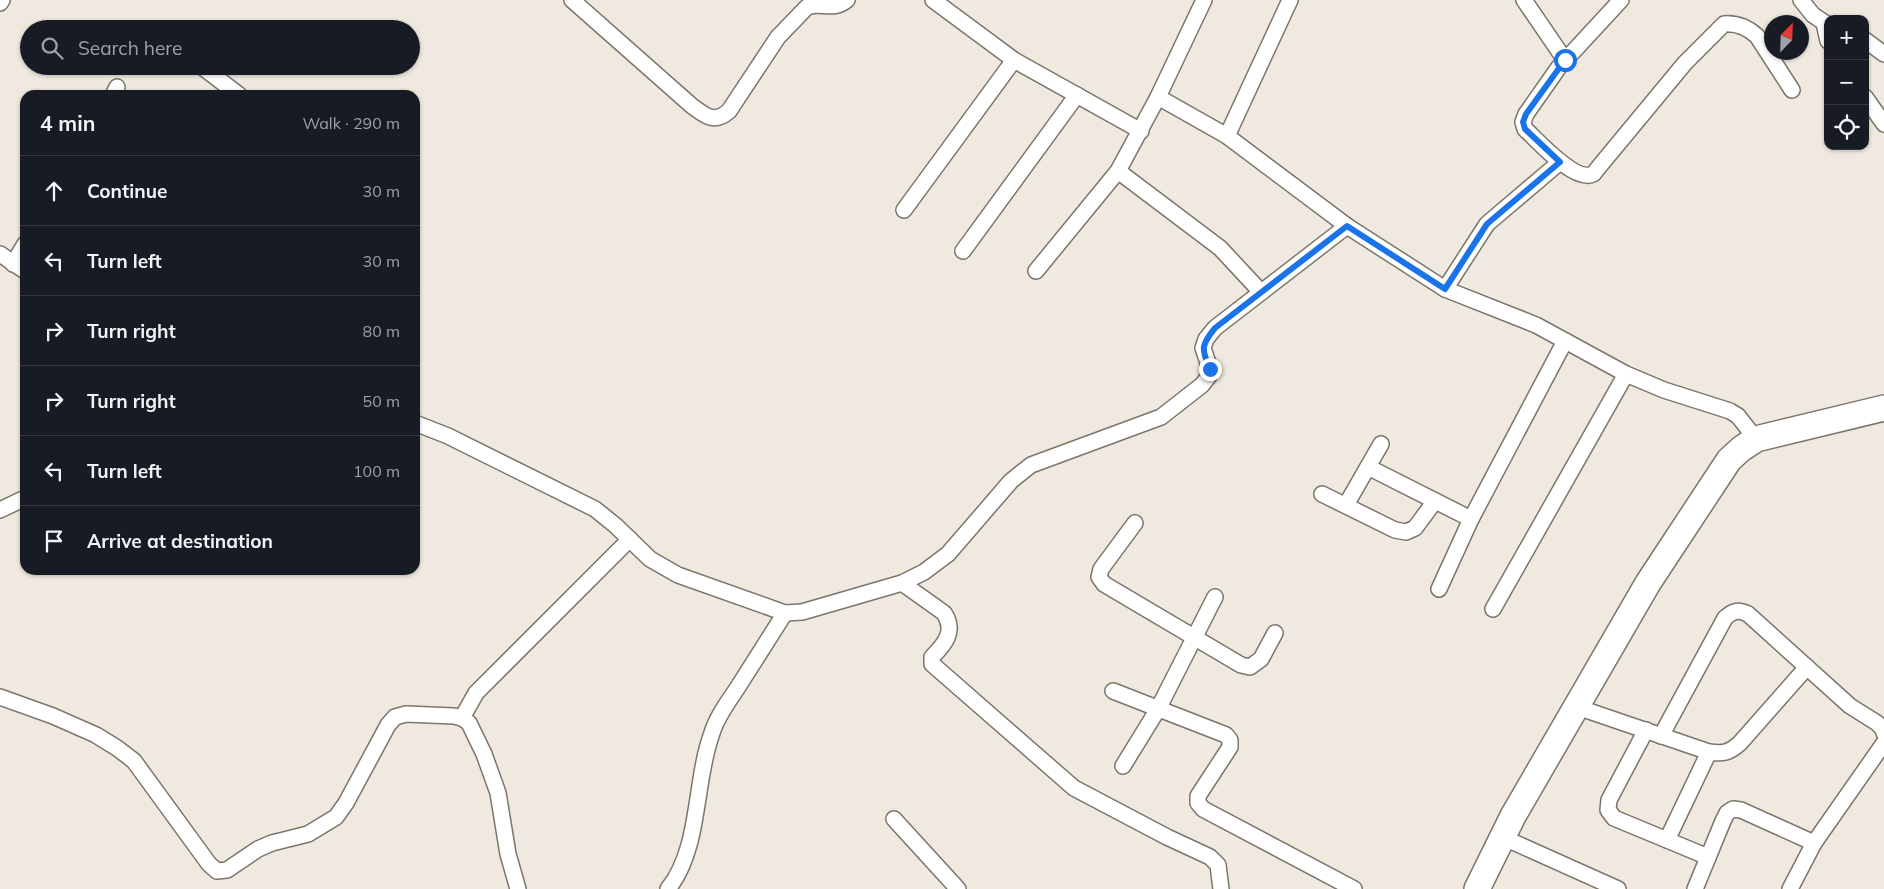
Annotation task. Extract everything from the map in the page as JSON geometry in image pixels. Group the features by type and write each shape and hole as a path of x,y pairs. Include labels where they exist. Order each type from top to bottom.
{"main road":[{"path":"1477,889 1502,837 1576,706 1658,568 1729,460 1756,438 1884,408"}],"street":[{"path":"572,0 692,106 713,118 722,116 729,111 778,37 802,12 813,5 833,7 846,0"},
{"path":"933,0 1014,60 1141,131"},
{"path":"1036,272 1118,171 1141,131 1204,0"},
{"path":"1228,136 1290,0"},
{"path":"1524,0 1565,60"},
{"path":"1801,0 1813,15 1824,23"},
{"path":"1613,3 1565,60 1526,114 1523,122 1525,129 1560,162 1578,173 1585,175 1593,174 1685,63 1724,24 1730,23 1749,30 1757,36 1792,90"},
{"path":"1869,43 1884,54"},
{"path":"904,210 1014,60"},
{"path":"213,75 232,90"},
{"path":"962,251 1077,95"},
{"path":"1158,97 1228,136 1347,226 1445,289 1536,325 1626,374 1664,390 1730,411 1738,416 1756,438"},
{"path":"1869,103 1884,124"},
{"path":"1445,289 1487,224 1560,162"},
{"path":"1118,171 1220,248 1261,292"},
{"path":"420,425 448,436 595,509 650,559 678,575 785,613 802,612 902,583 924,572 948,554 1011,481 1031,465 1161,417 1202,385 1209,376 1210,369 1203,348 1206,339 1215,328 1347,226"},
{"path":"0,254 19,268"},
{"path":"1439,588 1471,519 1565,341"},
{"path":"1493,609 1626,374"},
{"path":"1346,505 1381,444"},
{"path":"1368,467 1471,519"},
{"path":"1322,494 1395,530 1406,532 1415,528 1435,501"},
{"path":"0,510 20,500"},
{"path":"1135,523 1101,569 1099,576 1111,590 1241,665 1250,667 1261,659 1275,633"},
{"path":"462,718 476,692 630,539"},
{"path":"902,583 944,613 947,619 949,627 946,641 932,657 932,664 1074,788 1210,858 1218,865 1221,889"},
{"path":"1123,766 1158,709 1215,597"},
{"path":"1661,736 1725,618 1732,611 1741,610 1748,614 1850,706 1877,723 1884,733"},
{"path":"668,889 682,864 690,840 705,753 712,731 723,710 785,613"},
{"path":"1576,706 1709,752 1723,754 1732,750 1807,667"},
{"path":"1113,691 1226,736 1230,740 1230,747 1198,796 1198,802 1203,809 1354,889"},
{"path":"0,697 53,716 96,735 134,761 209,864 217,871 227,870 272,843 308,834 336,818 388,725 395,718 406,714 445,715 462,718 468,723 484,754 498,793 508,854 518,889"},
{"path":"1646,730 1609,800 1608,810 1614,818 1708,857"},
{"path":"1790,889 1814,843 1884,743"},
{"path":"1667,840 1709,752"},
{"path":"1695,889 1723,821 1733,809 1740,810 1814,843"},
{"path":"894,819 958,889"},
{"path":"1502,837 1618,889"}],"route":[{"path":"1210,369 1204,356 1203,348 1206,339 1215,328 1347,226 1445,289 1480,232 1487,224 1560,162 1525,129 1523,122 1526,114 1558,67 1565,60"}]}
